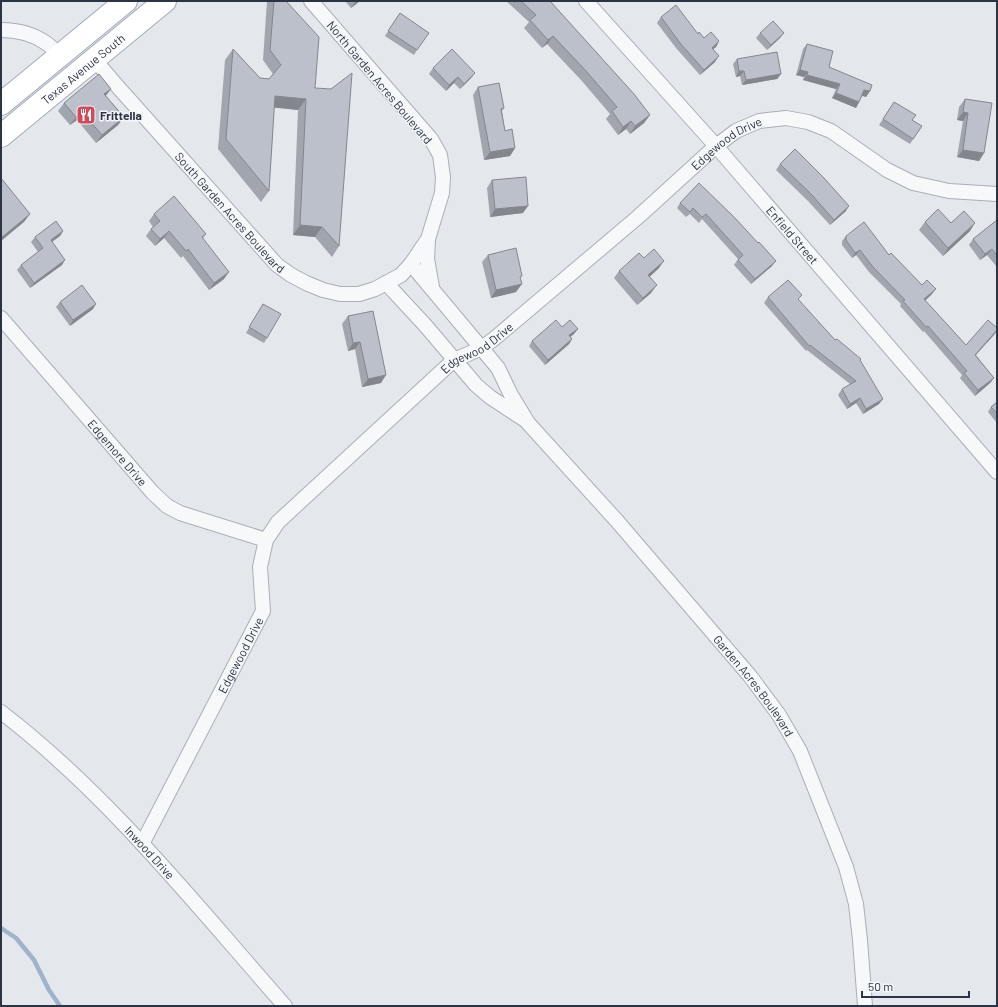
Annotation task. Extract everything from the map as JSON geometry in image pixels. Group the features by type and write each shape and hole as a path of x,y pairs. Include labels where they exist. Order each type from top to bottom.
{"main road":[{"name":"Texas Avenue South","path":"1,104 126,1"},
{"path":"94,59 92,51 94,43 146,1"},
{"name":"Texas Avenue South","path":"1,136 165,1"}],"street":[{"name":"North Garden Acres Boulevard","path":"311,1 432,139 440,155 443,177 442,193 428,239 411,264 401,275"},
{"name":"Enfield Street","path":"586,1 716,146 997,472"},
{"path":"1,30 14,30 31,36 46,43 60,56"},
{"name":"South Garden Acres Boulevard","path":"94,59 132,104 282,268 291,275 323,290 340,294 359,294 375,289 401,275"},
{"name":"Edgewood Drive","path":"142,844 263,611 260,567 266,540 278,522 454,360 482,348 638,217 716,146 736,131 759,121 786,118 808,122 831,131 887,170 913,183 949,191 997,194"},
{"path":"428,239 427,259 429,276 433,289"},
{"name":"Garden Acres Boulevard","path":"411,264 498,368 511,395 528,423 617,521 750,676 779,715 800,751 846,867 856,904 865,1006"},
{"name":"Garden Acres Boulevard","path":"386,283 425,325 476,385 490,397 528,423"},
{"name":"Edgemore Drive","path":"1,318 153,493 167,506 180,513 266,540"},
{"name":"Inwood Drive","path":"1,712 23,729 94,793 142,844 285,1006"}],"building":[{"path":"274,1 286,1 319,37 315,88 331,89 352,73 339,246 322,227 300,225 306,99 275,96 269,191 226,139 233,49 260,78 269,79 281,65 270,50"},
{"path":"521,1 550,1 634,94 650,115 635,126 631,121 623,127 612,111 617,107 553,36 548,40 530,20 536,15"},
{"path":"676,5 698,34 699,32 704,38 711,32 719,41 712,48 719,56 704,70 680,43 661,17"},
{"path":"400,13 429,33 417,50 388,31"},
{"path":"773,21 784,33 771,45 760,33"},
{"path":"807,44 833,51 829,67 872,85 870,91 864,90 859,102 836,93 840,84 807,75 808,72 800,70"},
{"path":"452,49 475,73 464,84 458,77 449,85 433,68"},
{"path":"777,52 781,74 746,80 744,71 739,71 737,59"},
{"name":"Frittella","path":"99,74 111,89 104,94 124,117 102,135 82,112 76,117 64,103"},
{"path":"499,83 504,108 501,109 505,131 512,129 515,148 490,152 478,87"},
{"path":"965,99 992,103 984,153 963,150 968,113 963,112"},
{"path":"894,102 916,115 912,120 922,126 913,139 883,119"},
{"path":"795,149 849,206 834,220 812,195 780,164"},
{"path":"526,177 528,206 495,209 492,180"},
{"path":"1,178 30,214 1,238"},
{"path":"699,183 758,243 759,242 776,261 755,279 738,260 743,255 706,214 702,217 693,208 690,212 680,203"},
{"path":"174,196 206,234 202,237 229,272 214,283 188,249 186,251 169,231 160,239 151,229 160,221 154,214"},
{"path":"938,209 951,223 964,211 975,223 948,248 925,222"},
{"path":"997,220 997,256 992,249 985,254 973,239"},
{"path":"56,221 63,231 51,240 65,260 34,283 21,265 43,248 35,237"},
{"path":"864,222 889,255 891,253 922,285 927,280 936,289 924,299 966,345 988,320 997,328 997,330 975,355 994,378 978,390 964,373 967,371 928,326 926,327 903,301 905,300 873,267 860,250 855,253 846,240 846,236"},
{"path":"516,248 522,276 520,277 522,284 496,290 488,255"},
{"path":"654,249 664,261 648,275 657,285 643,298 619,271 639,253 644,258"},
{"path":"788,280 802,295 798,299 835,340 837,339 861,359 860,360 883,399 866,409 860,398 850,404 842,389 856,381 810,345 809,346 768,297"},
{"path":"82,285 96,304 73,320 60,302"},
{"path":"263,304 281,314 267,338 249,327"},
{"path":"373,311 386,375 368,379 360,342 353,343 348,316"},
{"path":"556,320 562,327 570,320 578,329 569,335 572,339 548,360 532,341"},
{"path":"997,402 997,413 991,407"}],"waterway":[{"path":"1,928 16,938 34,960 49,990 60,1006"}],"place":[{"name":"Frittella","path":"86,115"}]}
